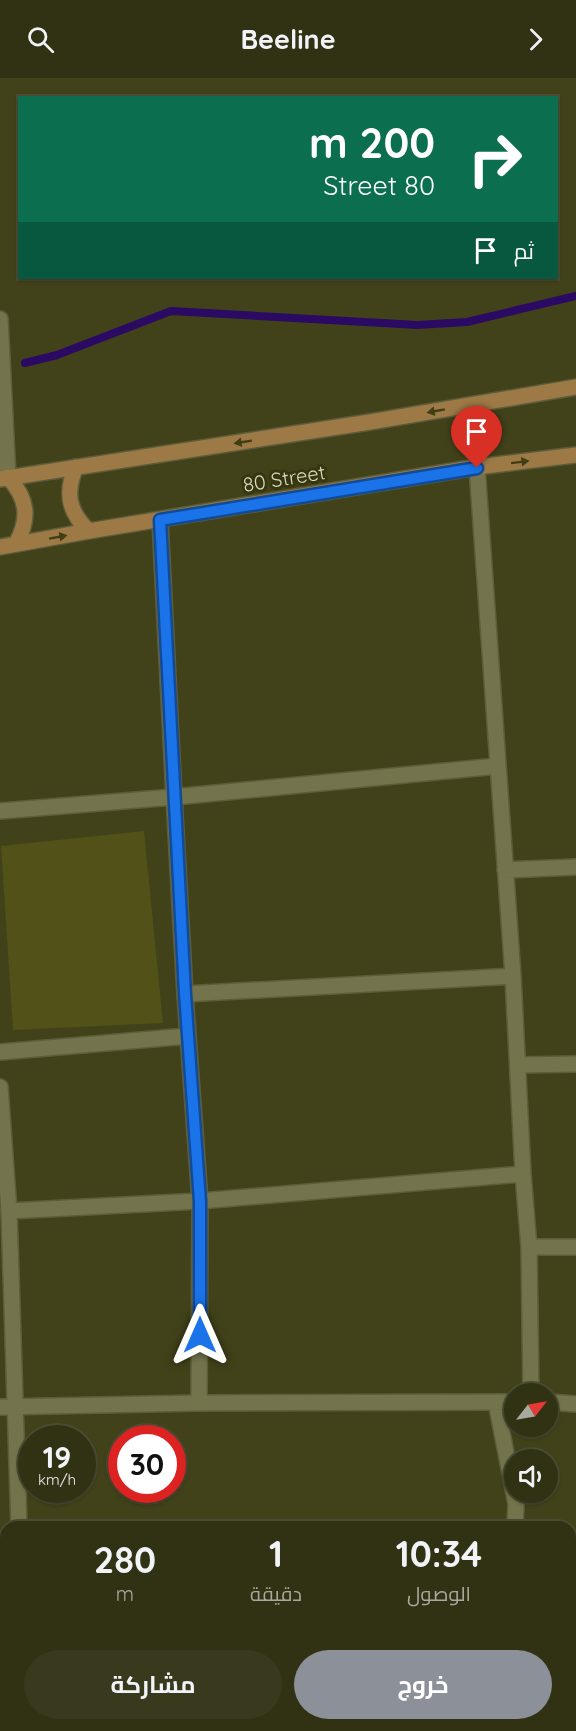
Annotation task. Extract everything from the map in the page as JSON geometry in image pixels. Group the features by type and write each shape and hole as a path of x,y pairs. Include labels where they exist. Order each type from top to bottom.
{"main road":[{"path":"4,478 370,422 576,387"},
{"name":"80 Street","path":"0,547 477,468 576,455"},
{"path":"76,467 70,484 70,501 80,523 89,531"},
{"path":"4,478 17,486 25,509 22,533 16,544"}],"street":[{"path":"0,319 4,478"},
{"path":"477,468 513,976 529,1247 531,1383"},
{"path":"160,520 185,994 200,1201 200,1403"},
{"path":"0,811 498,766"},
{"path":"505,870 576,867"},
{"path":"185,994 513,976"},
{"path":"0,1052 188,1036"},
{"path":"518,1065 576,1064"},
{"path":"0,1087 9,1211 8,1407 19,1521"},
{"path":"9,1211 200,1201 523,1174"},
{"path":"529,1247 576,1247"},
{"path":"496,1402 516,1504 515,1521"},
{"path":"8,1407 200,1403 504,1402"},
{"path":"558,1403 576,1404"}],"shaded area":[{"path":"144,831 163,1023 13,1030 1,846"}],"waterway":[{"path":"25,363 57,355 171,311 418,325 467,322 576,296"}],"route":[{"path":"200,1335 200,1201 185,994 160,520 477,468"}]}
